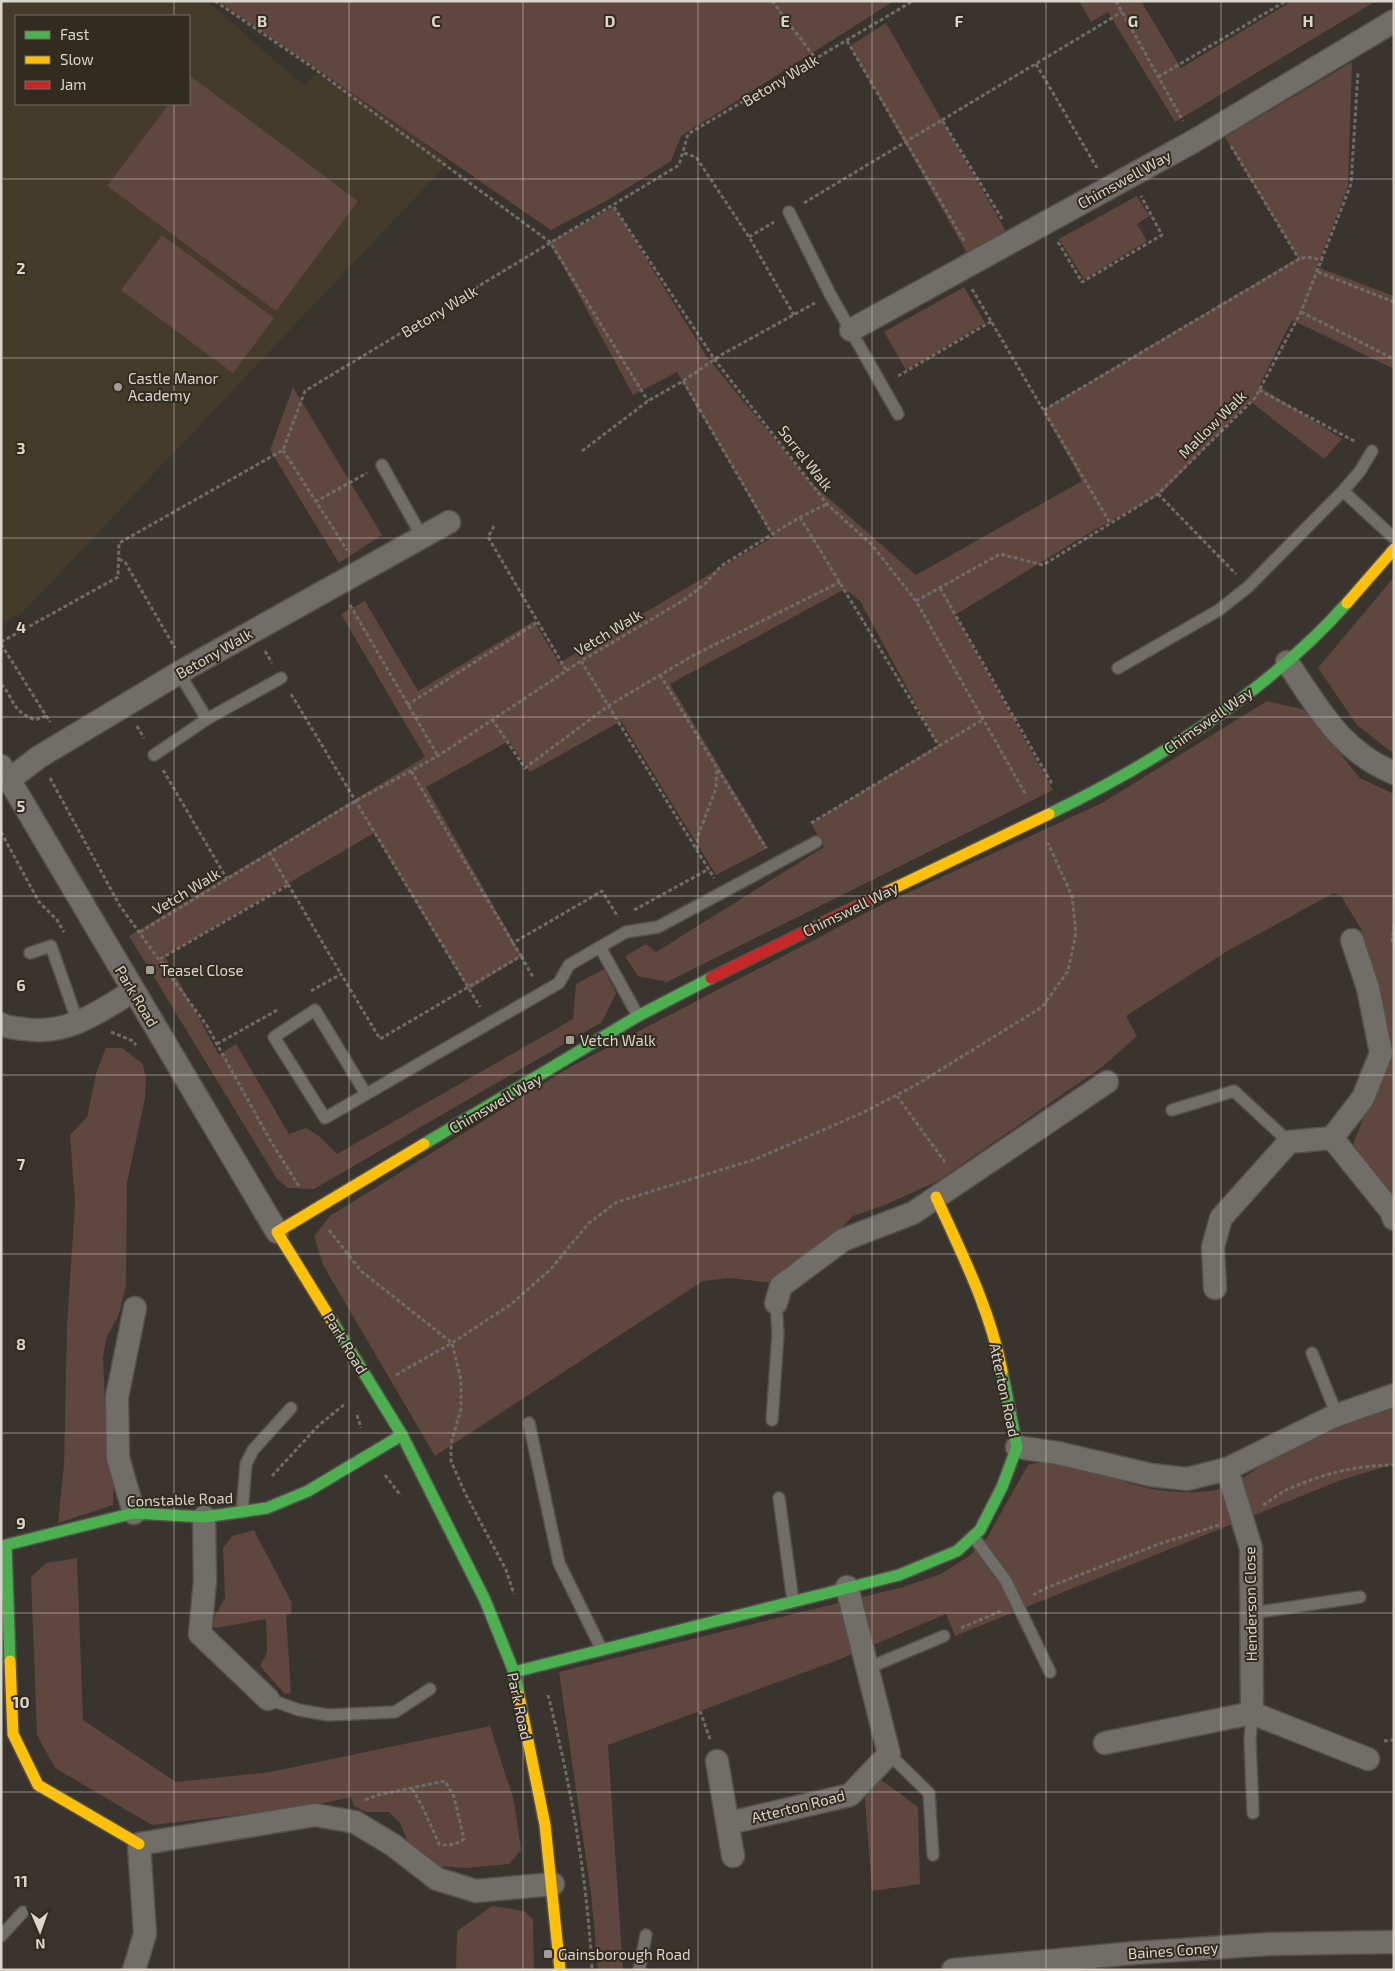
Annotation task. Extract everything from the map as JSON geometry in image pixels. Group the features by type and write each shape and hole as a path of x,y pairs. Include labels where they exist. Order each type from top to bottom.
{"street":[{"name":"Chimswell Way","path":"851,330 1219,127 1394,21"},
{"name":"Betony Walk","path":"5,772 62,744 183,670 449,522"},
{"name":"Chimswell Way","path":"277,1232 638,1016 845,911 1064,807 1125,775 1194,732 1287,662 1342,608 1394,549"},
{"path":"1287,662 1337,734 1372,764 1394,773"},
{"name":"Park Road","path":"5,772 277,1232 402,1434 485,1600 514,1672 545,1825 553,1884 560,1970"},
{"path":"1215,1288 1213,1247 1221,1218 1289,1142 1332,1138 1363,1098 1381,1053 1368,988 1352,940"},
{"path":"1,1024 32,1031 57,1031 85,1019 133,991"},
{"path":"776,1302 781,1286 843,1240 913,1213 1107,1082"},
{"path":"1332,1138 1392,1211 1394,1219"},
{"name":"Atterton Road","path":"514,1672 603,1652 793,1601 899,1575 957,1551 980,1530 1002,1487 1017,1447 997,1344 980,1293 936,1197"},
{"path":"134,1513 118,1458 117,1397 135,1308"},
{"path":"1017,1447 1058,1453 1151,1475 1187,1479 1227,1469 1337,1415 1394,1395"},
{"name":"Constable Road","path":"139,1844 38,1785 7,1737 3,1543 134,1513 204,1517 267,1508 308,1490 402,1434"},
{"name":"Henderson Close","path":"1227,1469 1252,1548 1252,1713"},
{"path":"204,1517 206,1581 200,1634 268,1699"},
{"path":"848,1587 889,1754"},
{"path":"1105,1743 1252,1713 1368,1759"},
{"name":"Atterton Road","path":"729,1822 850,1794 889,1754"},
{"path":"718,1761 733,1856"},
{"path":"134,1970 144,1934 139,1844 315,1815 355,1822 393,1845 438,1879 476,1891 553,1884"},
{"name":"Baines Coney","path":"953,1970 1144,1952 1270,1944 1394,1942"}],"lane":[{"path":"789,212 830,294 898,414"},
{"path":"1118,668 1219,610 1248,587 1343,491 1360,471 1372,451"},
{"path":"382,465 421,536"},
{"path":"1343,491 1394,538"},
{"path":"183,670 206,719"},
{"path":"154,755 206,719 281,678"},
{"path":"366,1094 316,1010 274,1037 325,1118 559,983 569,965 626,932 658,927 816,842"},
{"path":"30,953 51,946 85,1019"},
{"path":"600,947 638,1016"},
{"path":"1172,1110 1234,1091 1289,1142"},
{"path":"772,1420 778,1334 776,1302"},
{"path":"1312,1353 1337,1415"},
{"path":"242,1512 246,1464 253,1450 291,1408"},
{"path":"529,1423 559,1564 603,1652"},
{"path":"779,1498 793,1601"},
{"path":"973,1536 1006,1581 1050,1672"},
{"path":"1252,1613 1360,1597"},
{"path":"868,1668 944,1636"},
{"path":"268,1699 299,1710 328,1715 395,1712 430,1690"},
{"path":"1252,1713 1250,1741 1253,1813"},
{"path":"889,1754 929,1793 933,1855"},
{"path":"1,1936 23,1912"},
{"path":"639,1970 646,1935"}],"path":[{"path":"215,1 309,65 550,242 648,401"},
{"path":"772,1 816,59"},
{"name":"Betony Walk","path":"283,450 305,391 504,272 550,242 614,207 679,166 688,134 913,1"},
{"path":"1116,1 1194,141"},
{"path":"1158,77 1286,1"},
{"path":"749,237 1122,12"},
{"path":"847,41 906,142 968,265 992,322 1110,523"},
{"name":"Mallow Walk","path":"916,601 1000,554 1043,565 1158,494 1255,398 1301,312 1323,260 1351,184 1358,71 1351,47"},
{"path":"1036,64 1109,188"},
{"path":"942,120 1014,240"},
{"path":"1219,127 1299,259"},
{"path":"684,153 696,157 749,237 794,314"},
{"path":"1045,223 1082,282 1162,235 1130,176"},
{"name":"Sorrel Walk","path":"614,207 715,360 827,504 872,545 916,601 1026,795"},
{"path":"1044,410 1299,259 1307,257 1323,260"},
{"path":"1318,272 1394,302"},
{"path":"582,451 648,401 830,294"},
{"path":"1301,312 1394,359"},
{"path":"882,385 992,322"},
{"path":"683,381 772,534"},
{"path":"1259,390 1372,451"},
{"path":"62,744 1,643 118,577 119,543 283,450 362,572"},
{"path":"315,502 382,465"},
{"path":"1158,494 1248,587"},
{"name":"Vetch Walk","path":"139,932 356,801 438,756 580,661 684,600 705,584 721,566 800,517 827,504"},
{"path":"800,517 939,746"},
{"path":"494,526 488,537 566,670"},
{"path":"119,559 125,562 183,670"},
{"path":"492,719 525,768 608,706 694,655 840,582"},
{"path":"336,585 352,608 438,756"},
{"path":"940,588 1064,807"},
{"path":"407,705 538,622"},
{"path":"253,631 489,1023"},
{"path":"580,661 722,892"},
{"path":"660,676 775,864"},
{"path":"1,684 10,702 23,715 34,720 46,716"},
{"path":"125,705 227,879"},
{"path":"816,842 810,824 984,719"},
{"path":"697,850 698,836 716,788 717,769"},
{"path":"411,772 542,992"},
{"path":"1,832 39,902 58,920 67,939"},
{"path":"395,1376 452,1343 510,1305 550,1270 589,1223 617,1202 756,1159 897,1096 1042,1007 1068,971 1076,933 1072,896 1046,840"},
{"path":"270,853 380,1039 520,956"},
{"path":"628,914 709,869"},
{"path":"160,959 288,885 283,877"},
{"path":"513,943 602,892 620,918"},
{"path":"1394,925 1392,940 1394,946"},
{"path":"308,992 341,974"},
{"path":"216,1044 283,1006"},
{"path":"85,1019 102,1029 133,1041 138,1048"},
{"path":"897,1096 958,1181"},
{"path":"254,1510 260,1490 318,1426 346,1403"},
{"path":"358,1411 357,1417 369,1454 403,1498"},
{"path":"944,1636 1017,1604 1046,1588 1159,1544 1242,1516 1291,1487 1338,1471 1366,1465 1394,1465"},
{"path":"335,1819 357,1804 378,1795 412,1788 446,1781 454,1797 464,1839 459,1843 447,1846 439,1844 412,1788"}],"shaded area":[{"name":"Castle Manor Academy","path":"1,1 207,1 304,86 316,74 359,94 449,162 23,612 1,624"},
{"path":"218,1 894,1 681,136 671,161 606,201 551,230"},
{"path":"1079,1 1141,1 1181,68 1292,1 1376,1 1175,122 1108,12 1091,22"},
{"path":"886,23 1007,233 968,255 850,46"},
{"path":"1352,62 1348,186 1317,267 1394,296 1394,369 1292,320 1259,386 1342,439 1324,459 1250,401 1162,493 1089,533 955,615 1053,790 667,982 638,976 625,956 646,944 656,952 824,847 811,823 938,745 860,601 845,589 670,684 768,848 716,875 621,721 530,772 509,741 426,787 522,956 469,990 374,833 165,956 219,1055 236,1044 289,1134 306,1128 319,1136 337,1154 573,1019 576,984 604,969 616,993 602,1022 314,1189 288,1188 277,1179 129,936 425,757 341,614 365,601 418,691 534,621 559,663 773,537 677,372 633,395 550,242 614,207 707,357 809,481 916,575 1082,481 1043,410 1298,258 1225,137"},
{"path":"190,76 358,201 276,311 107,186 168,105 190,105"},
{"path":"1137,196 1149,216 1137,224 1147,241 1084,279 1059,239"},
{"path":"162,235 274,318 233,373 121,290"},
{"path":"964,287 985,323 906,370 884,332"},
{"path":"293,387 382,535 339,563 270,450"},
{"path":"1394,577 1394,754 1357,725 1318,668"},
{"path":"1267,701 1305,710 1360,778 1394,794 1394,1196 1357,1158 1353,1144 1391,1046 1361,929 1341,896 1334,893 1229,950 1126,1016 1137,1036 1102,1067 938,1181 885,1205 853,1216 831,1238 773,1283 731,1278 703,1281 435,1456 323,1265 314,1236 330,1216 570,1067 875,908 1102,803"},
{"path":"106,1048 122,1048 143,1064 146,1079 145,1098 127,1183 126,1286 118,1317 107,1336 103,1357 107,1447 114,1475 113,1505 58,1523 64,1465 67,1325 75,1203 70,1135 87,1117 97,1070"},
{"path":"1394,1406 1394,1464 1341,1480 955,1636 946,1614 838,1660 608,1745 623,1970 598,1970 591,1893 559,1672 903,1587 941,1574 969,1556 987,1538 1028,1465 1057,1463 1071,1465 1143,1487 1160,1490 1188,1492 1215,1490 1237,1481 1307,1437"},
{"path":"254,1530 292,1603 291,1614 286,1615 291,1693 285,1694 260,1666 267,1653 266,1619 216,1628 211,1625 225,1598 223,1548 232,1536"},
{"path":"77,1558 83,1720 176,1782 270,1772 490,1726 514,1801 521,1850 509,1864 466,1868 438,1866 411,1849 400,1823 389,1812 366,1812 354,1806 351,1797 305,1807 152,1825 55,1768 37,1735 31,1577 46,1563"},
{"path":"876,1776 918,1807 920,1884 872,1891 864,1787"},
{"path":"492,1906 524,1911 533,1919 534,1970 456,1970 457,1931"}],"traffic: fast":[{"path":"1049,814 1129,772 1208,722 1283,666 1347,603"},
{"path":"424,1144 638,1016 711,978"},
{"path":"332,1321 402,1435 485,1600 514,1672 519,1696"},
{"path":"514,1672 899,1575 957,1551 980,1530 1002,1487 1017,1447 1002,1371"},
{"path":"10,1661 6,1545 134,1513 204,1517 267,1508 308,1491 402,1435"}],"traffic: slow":[{"path":"1347,603 1394,549"},
{"path":"884,893 1049,814"},
{"path":"332,1321 277,1232 424,1144"},
{"path":"936,1197 983,1304 1002,1371"},
{"path":"10,1661 13,1734 38,1785 139,1844"},
{"path":"519,1696 545,1825 560,1970"}],"traffic: jam":[{"path":"711,978 884,893"}],"place":[{"name":"Castle Manor Academy","path":"118,387"},
{"name":"Teasel Close","path":"150,970"},
{"name":"Vetch Walk","path":"570,1040"},
{"name":"Gainsborough Road","path":"548,1954"}]}
